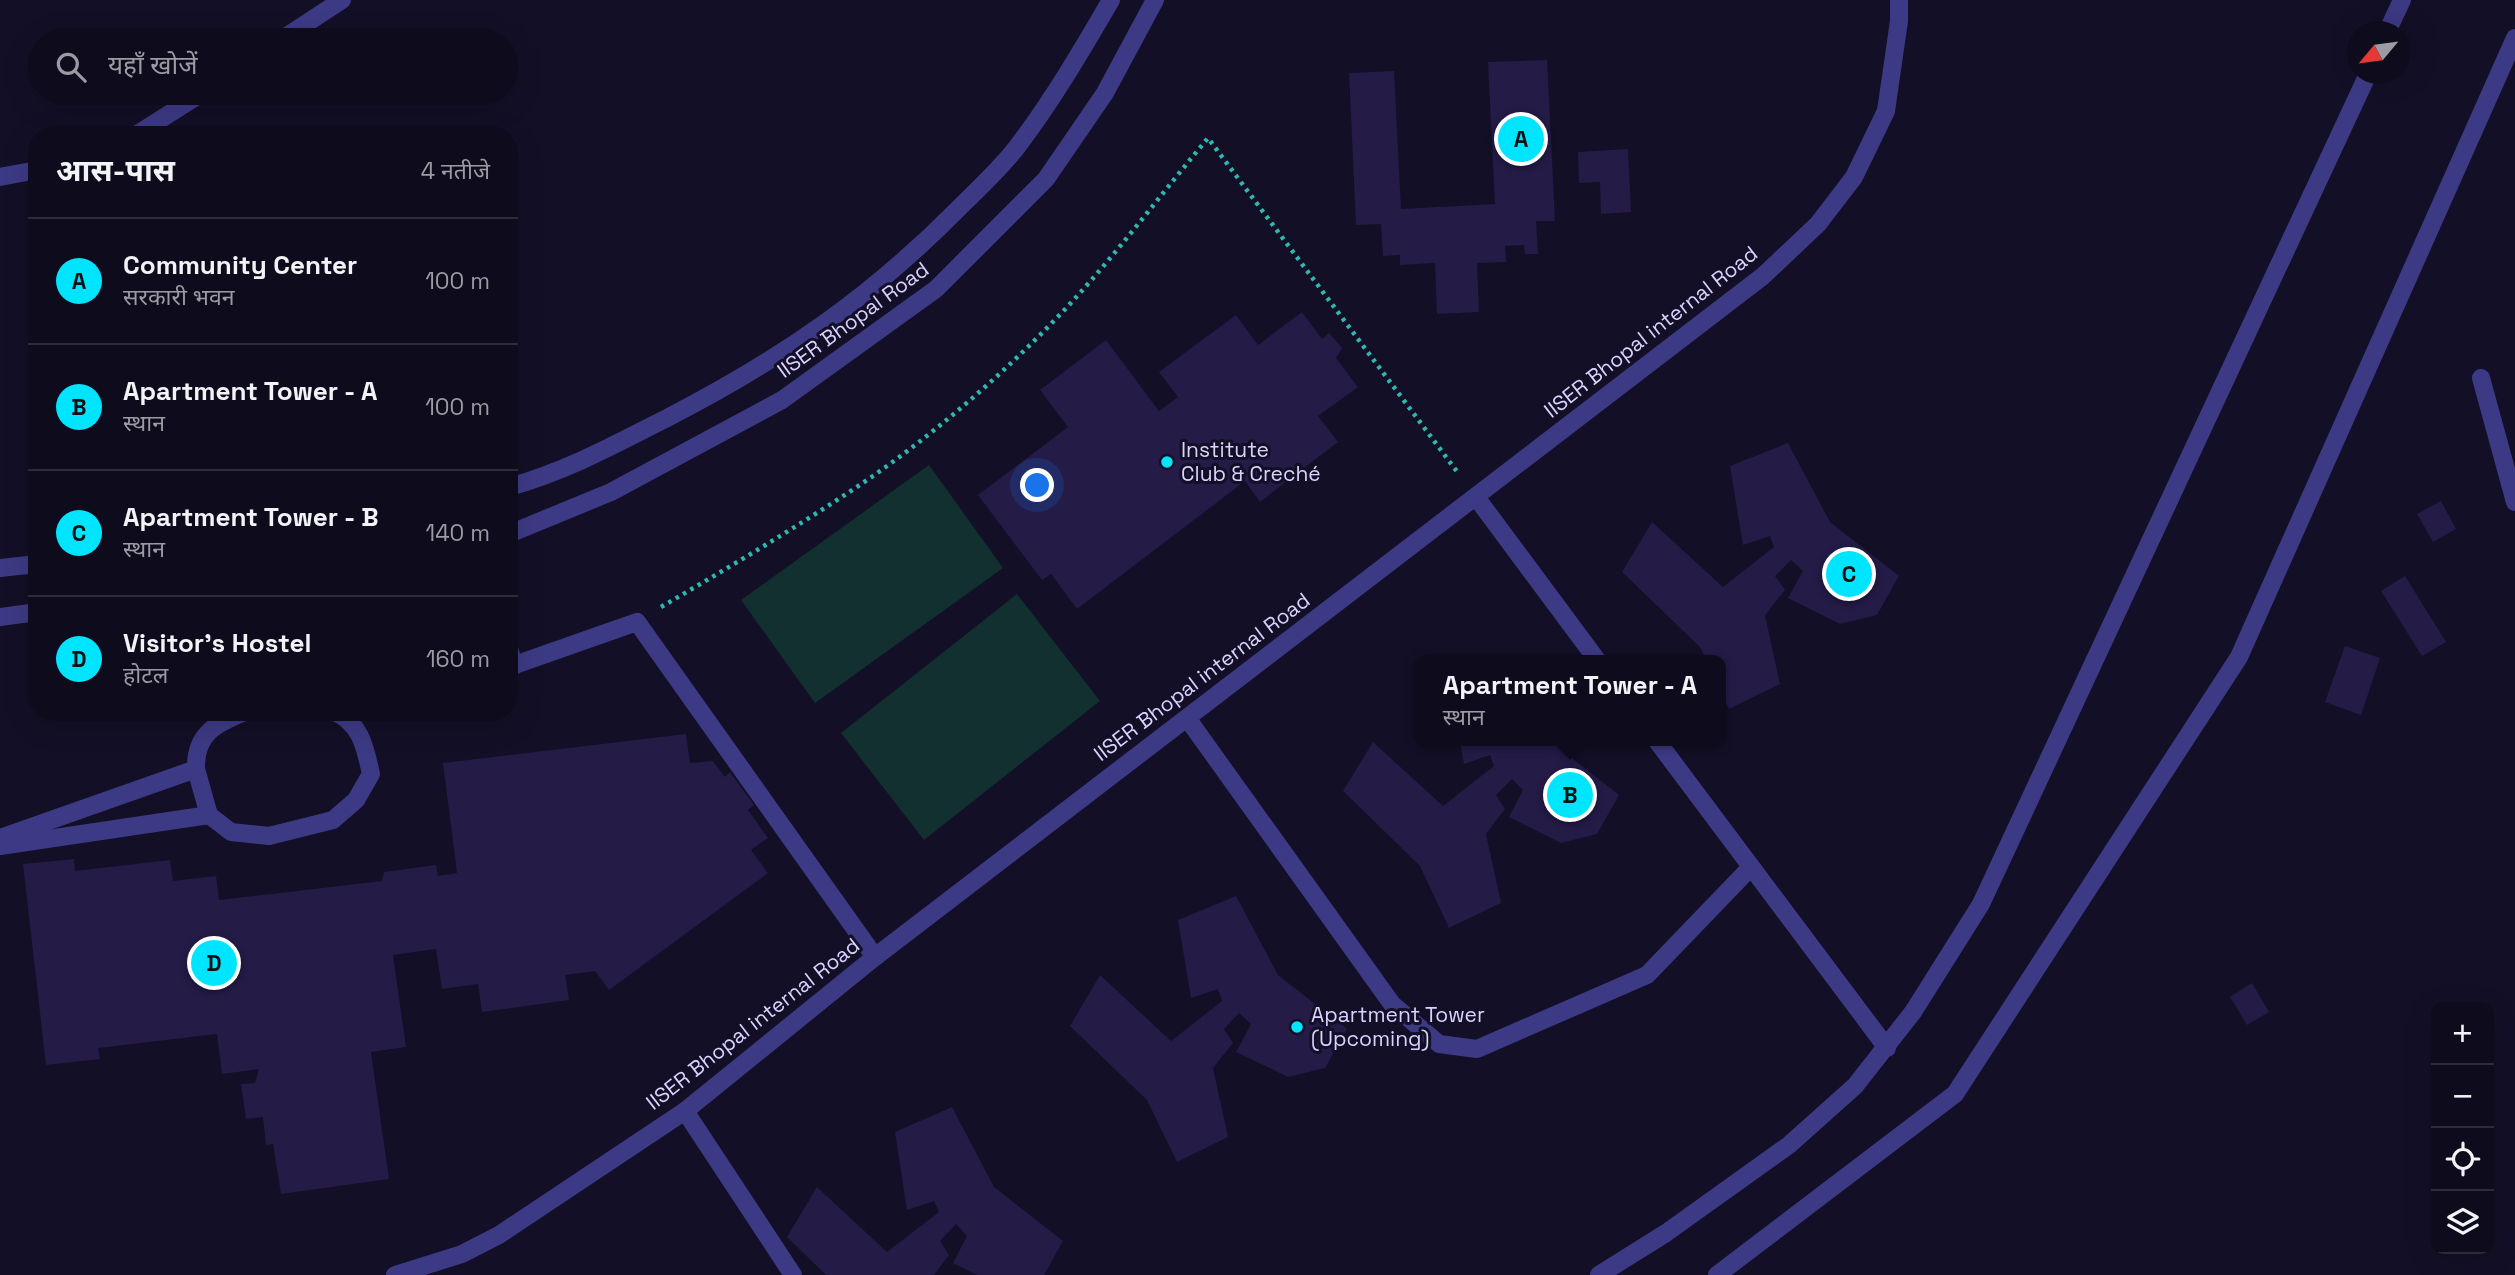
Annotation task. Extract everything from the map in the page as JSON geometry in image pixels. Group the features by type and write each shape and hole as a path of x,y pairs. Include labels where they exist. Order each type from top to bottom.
{"street":[{"path":"299,28 342,0"},
{"name":"IISER Bhopal Road","path":"518,484 593,455 723,389 829,322 890,274 934,233 1016,148 1081,51 1111,0"},
{"name":"IISER Bhopal Road","path":"518,530 611,492 782,400 936,289 1046,179 1105,93 1155,0"},
{"name":"IISER Bhopal internal Road","path":"395,1275 462,1254 499,1235 685,1111 875,957 1763,276 1818,224 1854,177 1886,111 1899,21 1899,0"},
{"path":"2392,21 2402,0"},
{"path":"1717,1275 1955,1094 2239,657 2515,38"},
{"path":"1599,1275 1665,1233 1789,1145 1855,1086 1913,1012 1981,904 2363,84"},
{"path":"150,126 183,105"},
{"path":"0,177 28,172"},
{"path":"2481,378 2514,491"},
{"path":"1476,496 1593,655"},
{"path":"0,568 28,565"},
{"path":"0,617 28,613"},
{"path":"518,665 637,622 875,957"},
{"path":"1187,718 1392,1004 1439,1044 1477,1049 1647,975 1751,867"},
{"path":"222,721 202,738 195,755 196,769 209,815 231,832 270,836 333,820 356,800 371,774 364,743 350,721"},
{"path":"1661,746 1887,1048"},
{"path":"0,838 196,769"},
{"path":"0,846 209,815"},
{"path":"685,1111 793,1275"}],"path":[{"path":"637,622 774,541 875,474 948,418 1019,355 1069,304 1208,138 1476,496"}],"green space":[{"path":"929,465 1003,568 815,703 741,600"},
{"path":"1017,594 1100,701 924,840 841,733"}],"building":[{"path":"1547,60 1555,221 1536,221 1538,254 1525,254 1524,245 1505,246 1506,262 1477,263 1479,312 1437,314 1435,263 1400,265 1400,255 1383,256 1381,224 1356,225 1349,73 1394,71 1401,209 1495,204 1488,62"},
{"path":"1628,149 1631,212 1601,214 1600,182 1579,183 1578,152"},
{"name":"Institute Club & Creché","path":"1302,312 1322,339 1329,333 1342,348 1336,358 1358,387 1318,416 1338,442 1260,502 1245,481 1077,609 1051,574 1042,580 978,495 1068,427 1040,390 1106,340 1159,411 1178,397 1159,372 1236,315 1258,345"},
{"path":"1788,443 1830,522 1899,576 1877,615 1840,624 1788,598 1803,571 1791,560 1775,576 1785,590 1765,615 1780,684 1729,709 1726,703 1726,655 1704,655 1700,647 1622,572 1652,522 1723,587 1774,547 1770,536 1743,545 1730,466"},
{"path":"2441,501 2456,529 2433,542 2417,514"},
{"path":"2405,576 2446,642 2422,656 2381,591"},
{"path":"2345,646 2380,658 2361,715 2325,702"},
{"path":"686,734 690,763 713,761 725,777 730,772 754,805 748,810 768,838 751,850 768,873 609,990 595,971 565,975 569,1000 482,1012 478,984 442,989 436,949 393,955 406,1047 371,1052 389,1179 281,1194 273,1144 266,1145 263,1117 246,1119 241,1084 255,1083 259,1069 222,1074 217,1034 98,1048 100,1059 46,1065 23,864 74,859 75,871 170,860 173,881 216,876 219,900 382,881 384,872 436,865 438,876 457,873 443,763"},
{"path":"1373,742 1443,806 1494,766 1490,755 1464,764 1461,746 1556,746 1619,795 1597,834 1561,843 1509,817 1523,790 1512,779 1496,795 1505,809 1486,834 1501,903 1449,928 1420,866 1343,791"},
{"name":"Apartment Tower (Upcoming)","path":"1236,896 1278,975 1347,1029 1325,1068 1288,1077 1236,1052 1251,1024 1239,1013 1224,1029 1233,1043 1213,1068 1228,1137 1177,1162 1147,1100 1070,1026 1100,975 1171,1041 1222,1001 1218,989 1191,998 1178,920"},
{"path":"2252,983 2269,1012 2247,1025 2230,997"},
{"path":"952,1107 994,1187 1063,1241 1044,1275 977,1275 953,1263 967,1236 956,1224 940,1241 949,1255 934,1275 826,1275 787,1237 817,1187 887,1252 939,1212 934,1201 907,1210 895,1132"}],"place":[{"name":"Community Center","path":"1521,139"},
{"name":"Institute Club & Creché","path":"1167,462"},
{"name":"Apartment Tower - B","path":"1849,574"},
{"name":"Apartment Tower - A","path":"1570,795"},
{"name":"Visitor's Hostel","path":"214,963"},
{"name":"Apartment Tower (Upcoming)","path":"1297,1027"}]}
